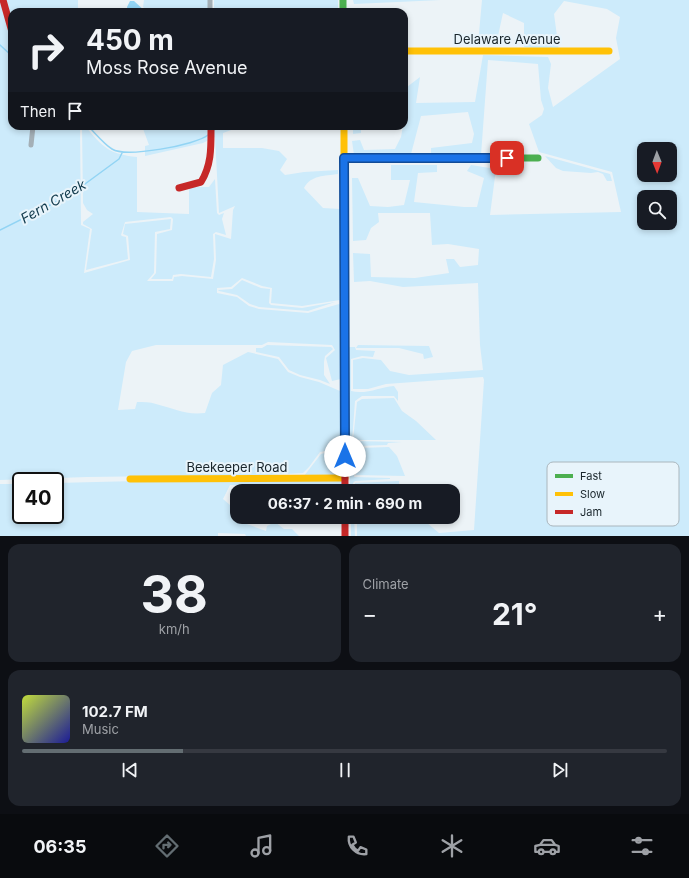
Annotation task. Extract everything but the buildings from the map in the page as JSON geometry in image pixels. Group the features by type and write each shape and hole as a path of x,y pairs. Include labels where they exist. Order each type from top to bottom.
{"street":[{"path":"3,0 8,18"},
{"name":"Delaware Avenue","path":"408,51 609,51"},
{"path":"31,145 33,130"},
{"path":"179,188 202,182 207,173 211,162 211,130"},
{"path":"344,130 345,484"},
{"path":"344,158 538,158"},
{"name":"Beekeeper Road","path":"130,479 345,478"},
{"path":"345,524 345,536"}],"shaded area":[{"path":"0,0 78,0 78,8 8,8 8,130 80,130 81,225 90,229 84,273 130,260 128,236 123,234 125,224 171,219 170,229 155,232 154,273 147,281 173,281 174,277 182,276 213,279 216,260 215,234 231,239 233,210 235,206 219,213 215,137 203,143 145,156 145,146 149,145 143,130 231,130 223,133 223,148 262,148 279,151 287,159 280,170 285,175 304,172 338,170 338,174 314,178 304,188 323,208 340,209 342,217 340,300 302,306 271,303 272,288 262,286 242,278 231,287 217,288 217,293 237,297 249,306 259,309 308,313 339,304 341,306 341,379 332,381 326,358 335,350 332,345 268,342 262,345 156,345 132,351 126,362 118,410 135,409 137,402 144,402 154,403 186,412 205,413 212,393 221,385 223,365 248,352 278,359 288,372 319,382 340,391 341,448 320,452 303,473 233,477 163,476 64,478 64,472 12,472 12,480 0,480"},
{"path":"144,0 212,0 212,8 143,7"},
{"path":"214,0 338,0 338,8 214,8"},
{"path":"353,0 441,0 354,4"},
{"path":"482,0 689,0 689,536 357,536 357,524 428,524 439,533 474,530 484,380 483,377 386,384 368,389 353,389 353,360 363,358 381,360 390,371 409,375 483,370 480,345 478,283 403,287 370,281 354,282 353,253 370,254 371,277 415,278 449,273 446,259 454,259 460,267 478,265 479,249 448,244 432,245 430,213 378,213 379,222 371,228 366,240 353,241 352,178 358,178 370,206 388,207 404,205 410,180 391,180 391,165 437,165 437,172 418,173 414,202 477,207 484,178 467,171 471,165 496,169 490,215 621,212 612,172 539,152 529,124 542,115 544,109 541,100 538,64 488,60 481,155 431,155 431,148 472,143 474,134 468,112 421,116 411,154 354,155 352,141 360,140 364,150 395,149 401,137 402,130 408,130 408,86 420,77 416,103 475,102 483,55 548,57 551,64 548,88 553,107 620,59 616,38 620,17 607,9 564,1 554,14 559,51 524,47 524,23 503,13 496,45 478,44"},
{"path":"82,130 89,130 107,148 119,154 137,157 137,212 189,214 189,187 209,187 215,179 217,213 219,215 224,213 222,219 226,235 216,232 213,234 214,259 211,277 181,274 173,275 172,279 151,279 156,273 157,234 172,230 173,219 171,217 125,222 121,235 126,237 128,259 86,270 92,229 83,224 83,222 93,214 87,210 83,203"},
{"path":"353,130 361,130 361,133 353,134"},
{"path":"545,156 610,174 612,181 607,181 603,174 598,172 563,171 556,168"},
{"path":"242,280 261,288 270,289 269,303 271,305 302,308 335,302 308,311 259,307 250,304 237,295 218,290 232,289"},
{"path":"267,345 331,347 333,349 325,356 324,362 324,375 330,384 289,370 279,357 256,352 256,348 262,348"},
{"path":"358,345 429,346 433,357 424,359 423,354 399,348 356,348"},
{"path":"347,347 355,347 356,350 375,351 373,357 362,356 351,359 351,391 362,392 394,386 398,392 398,401 394,396 362,396 355,401 352,441 402,442 388,443 387,445 357,446 354,477 390,479 355,481 353,484 350,484 350,475 348,475"},
{"path":"394,398 402,411 416,421 436,440 353,440 357,402 362,399"},
{"path":"389,447 397,456 405,476 356,475 358,448"},
{"path":"342,449 343,475 304,476 321,454"},
{"path":"179,480 342,480 342,484 230,484 223,499 230,505 230,524 247,524 266,531 267,526 271,524 278,524 284,529 292,529 299,536 246,536 245,534 218,533 218,536 0,536 0,484 12,484 12,524 64,524 64,483"},
{"path":"399,481 399,484 355,483"},
{"path":"351,524 354,524 355,536 351,536"}],"water":[{"path":"130,1 134,1 142,8 127,8"}],"waterway":[{"path":"0,45 8,52"},
{"path":"92,130 112,149 131,152 161,149 190,143 208,135"},
{"name":"Fern Creek","path":"0,230 70,195 119,159 122,153"}],"traffic: fast":[{"path":"343,0 343,8"},
{"path":"344,158 538,158"}],"traffic: slow":[{"path":"408,51 609,51"},
{"path":"344,130 344,301"},
{"path":"130,479 345,478"}],"traffic: jam":[{"path":"3,0 8,18"},
{"path":"179,188 201,182 205,175 210,155 211,130"},
{"path":"344,301 345,484"},
{"path":"345,524 345,536"}],"route":[{"path":"345,456 344,158 507,158"}]}
